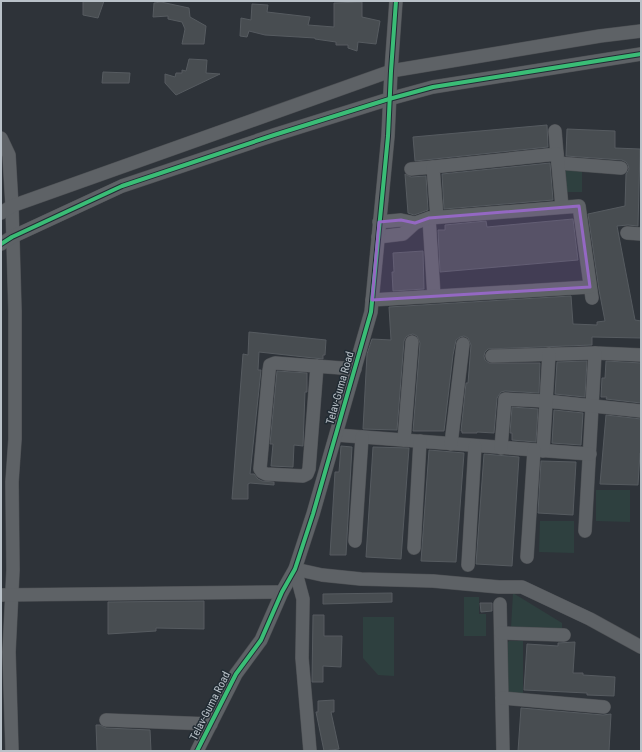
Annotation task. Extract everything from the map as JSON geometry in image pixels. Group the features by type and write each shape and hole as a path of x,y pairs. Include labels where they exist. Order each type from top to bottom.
{"street":[{"name":"Telav-Guma Road","path":"197,751 236,674 261,640 282,592 295,569 313,514 370,312 388,136 390,71 396,1"},
{"path":"6,210 390,71 600,36 641,31"},
{"path":"6,240 122,186 274,135 433,86 641,54"},
{"path":"555,131 562,207"},
{"path":"1,138 9,155 6,240 15,311 15,439 6,595 12,751"},
{"path":"411,169 557,159 620,168"},
{"path":"434,167 434,296"},
{"path":"372,300 434,296 591,293 579,206 433,217 415,223 403,234 378,237"},
{"path":"379,222 400,220 415,223"},
{"path":"627,233 641,234"},
{"path":"404,440 412,342"},
{"path":"451,444 463,344"},
{"path":"585,531 595,353"},
{"path":"492,356 595,353 641,355"},
{"path":"527,557 538,450 546,401 549,354"},
{"path":"317,366 309,469 307,474 303,476 266,474 260,469 270,365 275,363 317,366 354,369"},
{"path":"501,448 505,399 546,401 641,411"},
{"path":"336,435 590,454"},
{"path":"355,540 362,437"},
{"path":"414,548 420,441"},
{"path":"468,565 475,446"},
{"path":"310,751 302,658 303,599 295,569 322,575 361,579 434,581 499,587 522,587 590,619 641,647"},
{"path":"6,595 282,592"},
{"path":"500,604 502,751"},
{"path":"501,633 564,635"},
{"path":"502,698 604,707"},
{"path":"106,720 211,724"}],"highlighted area":[{"path":"579,206 590,287 372,300 379,222 401,220 415,223 429,218"}],"shaded area":[{"path":"582,167 582,192 564,192 564,168"},
{"path":"596,490 630,490 630,522 596,521"},
{"path":"540,521 574,521 574,553 539,552"},
{"path":"513,593 562,623 562,631 511,628"},
{"path":"464,597 479,597 479,614 486,614 486,636 464,636"},
{"path":"363,617 394,617 394,676 378,675 363,658"},
{"path":"509,641 523,641 523,693 508,693"}],"building":[{"path":"83,1 104,1 98,18 83,15"},
{"path":"161,2 189,8 190,17 206,26 204,44 182,44 185,29 182,22 168,19 168,16 153,17 154,3"},
{"path":"362,2 362,17 380,21 376,44 358,42 357,51 348,48 348,45 336,45 336,42 315,38 265,35 249,31 247,37 240,36 241,18 251,20 252,4 268,5 267,12 310,17 308,25 334,27 334,3"},
{"path":"189,59 207,60 206,73 220,74 176,95 165,83 165,74 175,77 176,73 182,73 182,70 186,71"},
{"path":"103,72 130,73 129,83 102,83"},
{"path":"547,125 548,147 415,161 413,137"},
{"path":"567,129 615,131 615,148 640,149 638,226 617,226 635,320 641,321 641,338 592,337 592,345 488,349 484,356 485,360 489,363 540,363 539,393 501,392 497,398 494,433 462,433 471,345 468,338 464,336 456,340 444,431 413,431 420,343 417,336 413,334 409,335 404,341 397,430 363,429 367,354 372,339 391,340 389,307 571,296 573,324 597,325 597,322 605,321 588,214 625,206 626,174 629,169 626,162 622,160 566,156"},
{"path":"550,163 553,200 444,209 442,174"},
{"path":"405,174 411,177 426,176 428,210 414,215 408,213"},
{"path":"573,219 578,260 440,272 438,230 445,230 445,225 486,221 487,227"},
{"path":"423,251 424,289 393,291 393,253"},
{"path":"249,332 326,340 325,355 323,355 323,359 259,352 258,370 261,370 250,474 254,474 262,481 274,482 274,485 250,483 248,484 248,499 232,499 243,354 248,355"},
{"path":"587,361 585,397 555,394 557,362"},
{"path":"606,361 641,363 641,403 606,399 607,397 601,397 602,378 605,378"},
{"path":"277,371 307,373 303,446 294,445 293,467 271,466 273,444 270,444"},
{"path":"512,407 538,409 536,442 512,440 512,433 510,433"},
{"path":"554,410 583,413 581,445 552,443"},
{"path":"606,415 641,419 641,453 638,485 600,484"},
{"path":"341,446 352,447 346,555 330,555 335,472 339,472"},
{"path":"373,447 409,448 401,559 366,557"},
{"path":"429,450 464,453 456,562 421,561"},
{"path":"484,454 519,457 512,566 476,564"},
{"path":"541,461 576,462 573,515 538,513"},
{"path":"392,593 392,602 323,604 323,594"},
{"path":"204,601 204,629 156,628 156,631 108,634 108,602"},
{"path":"480,603 492,603 492,611 481,612"},
{"path":"313,615 324,615 324,636 342,636 341,667 323,666 323,682 312,682"},
{"path":"575,642 573,673 615,677 614,696 524,690 527,644 558,646 558,643"},
{"path":"334,700 334,712 331,712 339,749 324,751 316,712 318,712 318,701"},
{"path":"521,708 603,715 611,714 609,751 518,751"},
{"path":"96,725 106,728 150,730 151,751 97,751"}],"cycle path":[{"path":"197,751 236,674 261,640 282,592 295,569 313,514 371,312 388,136 396,1"},
{"path":"1,244 12,237 122,186 274,135 389,99 433,87 641,54"}]}
